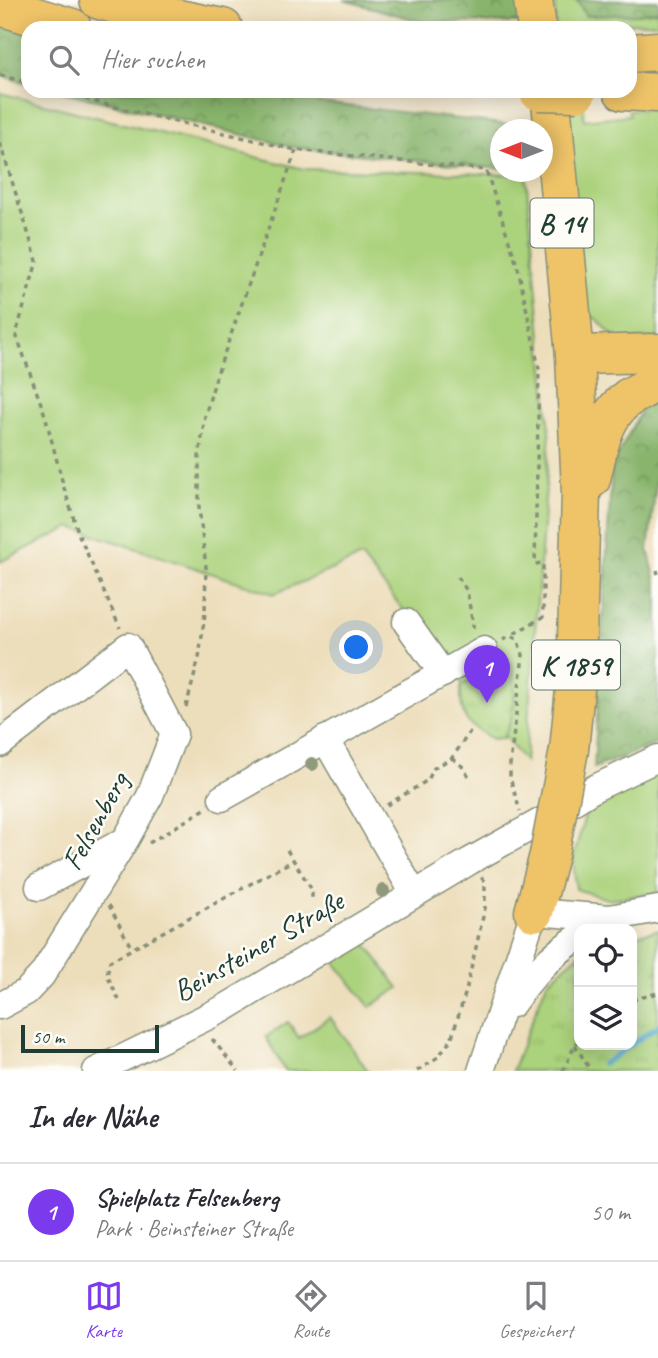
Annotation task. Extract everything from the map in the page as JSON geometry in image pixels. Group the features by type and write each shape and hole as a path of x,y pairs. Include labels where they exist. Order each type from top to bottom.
{"highway":[{"path":"99,0 188,21"},
{"path":"533,0 536,21"},
{"path":"548,0 548,21"},
{"path":"0,6 49,21"},
{"path":"637,52 658,51"},
{"path":"637,88 658,86"},
{"path":"637,92 658,93"},
{"name":"B 14","path":"551,98 575,369"},
{"path":"575,369 654,375"},
{"name":"K 1859","path":"534,912 549,855 569,750 576,679 581,493 575,369"},
{"path":"580,528 600,441 608,420 626,399 654,375"}],"street":[{"path":"406,622 443,674"},
{"path":"0,744 128,646 174,734"},
{"path":"222,798 484,650"},
{"name":"Felsenberg","path":"0,1006 26,992 42,975 123,845 150,796 174,734"},
{"path":"326,739 414,894"},
{"name":"Beinsteiner Straße","path":"96,1071 223,1009 594,788 658,758"},
{"path":"39,887 123,845"},
{"path":"534,912 601,924 658,909"},
{"name":"K 1859","path":"481,1071 534,912"},
{"path":"497,1026 531,977 574,940"}],"path":[{"path":"0,75 21,81"},
{"path":"82,98 296,150 486,170 518,268 539,369 535,564 543,563 543,617 484,650 475,635 467,591 458,577"},
{"path":"0,143 37,261 16,334 45,415 79,535 128,646"},
{"path":"174,734 184,713 200,658 205,613 206,567 200,508 199,457 205,416 216,377 296,150"},
{"path":"510,635 517,639 523,655 510,764 510,778 516,798"},
{"path":"369,816 428,780 434,768 452,758 473,727"},
{"path":"452,758 463,766 470,779"},
{"path":"123,845 140,849 222,798"},
{"path":"287,850 312,890 312,899"},
{"path":"119,1000 107,975 110,961 294,860"},
{"path":"417,1071 438,1057 451,1040 467,992 485,908 485,882 470,861"},
{"path":"99,884 132,949"},
{"path":"637,999 658,993"},
{"path":"197,1022 238,1071"},
{"path":"563,1071 574,1047"},
{"path":"578,1050 591,1071"}],"green space":[{"path":"344,0 519,0 522,21 419,21"},
{"path":"555,0 577,0 586,16 658,11 658,23 556,21"},
{"path":"577,0 658,0 658,11 586,16"},
{"path":"0,24 21,32 21,81 0,74"},
{"path":"0,93 304,169 490,174 490,182 527,182 550,433 525,762 361,557 274,594 71,527 0,562"},
{"path":"88,98 291,98 490,122 490,168 297,148"},
{"path":"564,98 582,98 584,120 630,115 628,110 658,108 658,338 617,340 597,319 586,316"},
{"path":"658,402 658,469 648,549 658,590 658,743 594,768 612,466 644,405"},
{"path":"501,661 512,664 514,702 503,738 492,739 466,719 461,686 469,682 484,684 490,664"},
{"path":"658,771 658,893 607,899 576,889 573,859 588,805"},
{"path":"658,930 658,1071 512,1071 547,982 574,958 574,1050 637,1050 637,935"},
{"path":"365,943 399,988 370,1007 333,960"},
{"path":"330,1017 368,1071 285,1071 266,1037 288,1022 299,1038"}],"waterway":[{"path":"637,1041 658,1026"},
{"path":"603,1064 624,1050"}],"place":[{"name":"Spielplatz Felsenberg","path":"487,703"}]}
